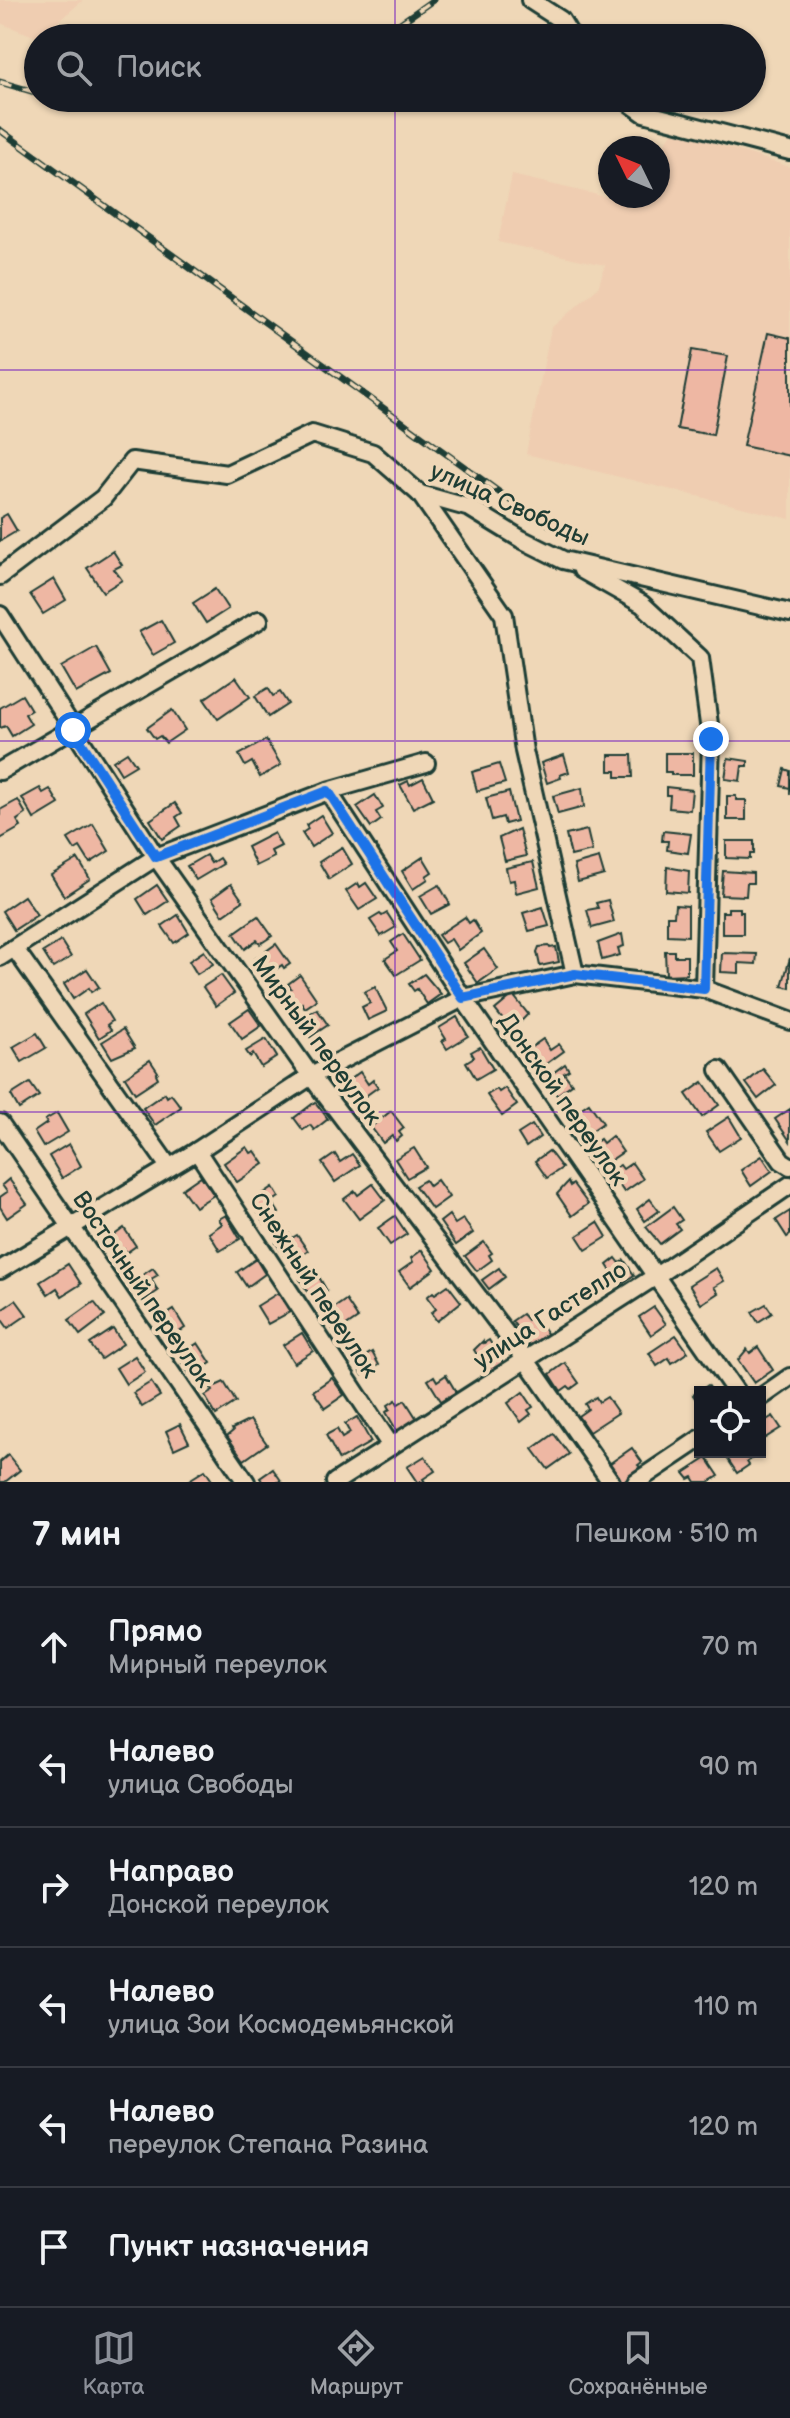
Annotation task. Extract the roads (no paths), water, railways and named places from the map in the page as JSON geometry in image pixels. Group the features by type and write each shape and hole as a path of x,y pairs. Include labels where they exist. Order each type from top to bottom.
{"street":[{"path":"530,0 563,24"},
{"path":"643,112 790,151"},
{"name":"улица Свободы","path":"0,576 103,498 132,461 227,474 312,434 373,453 420,494 470,508 563,560 790,613"},
{"path":"420,494 504,615 524,751 575,974"},
{"path":"563,560 642,604 700,658 711,739 704,989"},
{"name":"Мирный переулок","path":"0,615 156,857 311,1076 526,1360 611,1482"},
{"path":"0,771 259,620"},
{"path":"169,1167 7,953 156,857 328,791 426,763"},
{"name":"Донской переулок","path":"328,791 463,998 732,1386"},
{"path":"0,1270 197,1151 311,1076 463,998 575,974 704,989 790,1021"},
{"path":"719,1070 782,1161 790,1166"},
{"name":"Восточный переулок","path":"0,1123 246,1482"},
{"name":"Снежный переулок","path":"197,1151 391,1446"},
{"name":"улица Гастелло","path":"335,1482 656,1276 790,1185"},
{"path":"766,1394 790,1377"},
{"path":"636,1482 694,1443"}],"railway":[{"path":"399,24 433,0"},
{"path":"0,82 24,89"},
{"path":"0,130 503,495 552,526"}]}
